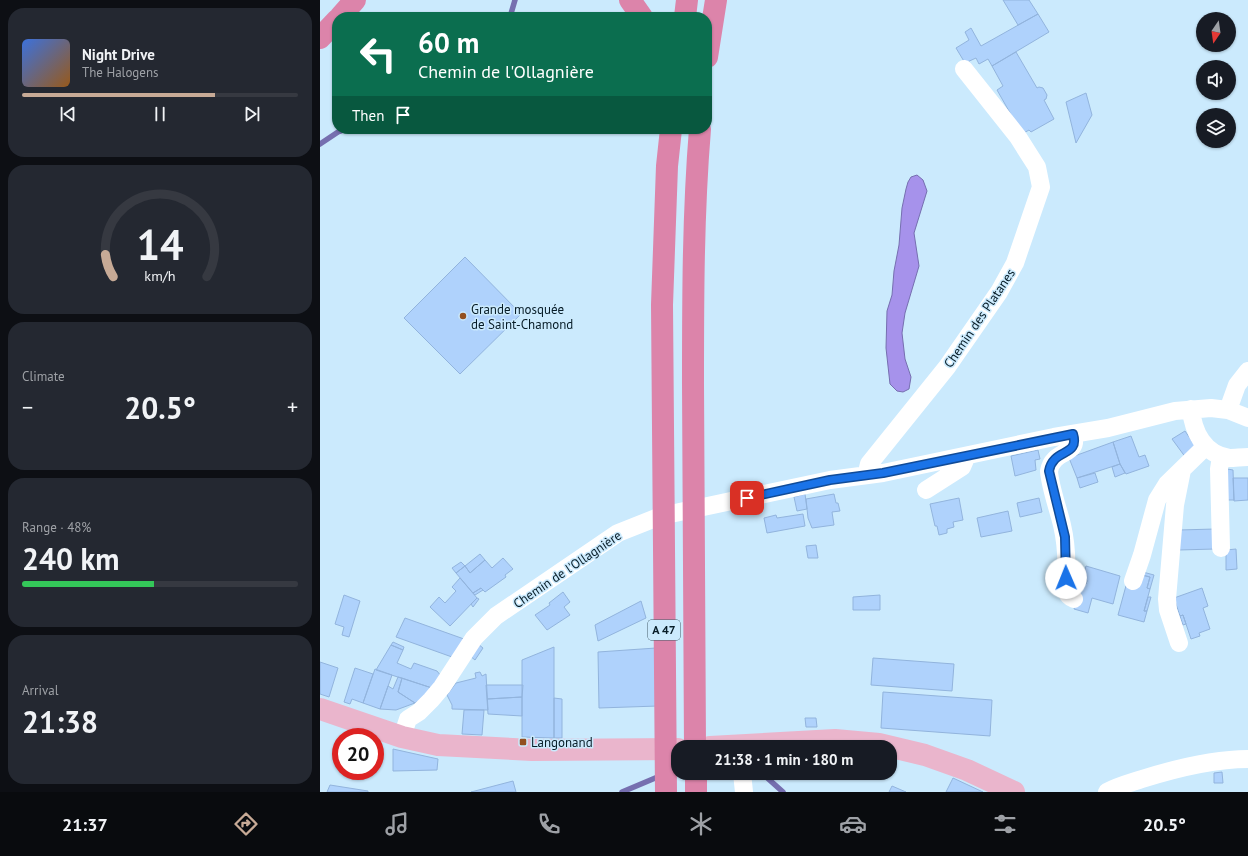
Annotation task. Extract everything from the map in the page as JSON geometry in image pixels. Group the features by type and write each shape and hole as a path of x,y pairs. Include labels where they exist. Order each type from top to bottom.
{"highway":[{"path":"630,0 638,12"},
{"path":"686,12 687,0"},
{"path":"712,25 716,0"},
{"path":"320,38 332,26"},
{"path":"664,134 667,166"},
{"name":"A 47","path":"666,792 662,305 667,166 670,134"},
{"name":"A 47","path":"695,740 693,470 694,260 700,134"},
{"path":"696,780 696,792"}],"main road":[{"path":"320,709 402,737 438,745 532,750 671,749"},
{"path":"897,748 925,755 967,770 1014,792"}],"street":[{"name":"Chemin des Platanes","path":"868,475 869,464 947,367 999,292 1015,262 1041,187 1037,167 1018,137 964,69"},
{"path":"1228,410 1237,385 1248,371"},
{"name":"Chemin de l'Ollagnière","path":"402,737 408,719 419,712 431,700 442,687 474,638 496,616 618,533 661,516 830,480 868,475 1108,428 1175,411 1211,408 1228,410 1248,418"},
{"path":"1191,409 1194,428 1199,437 1213,451 1230,458 1248,457"},
{"path":"1073,434 1074,444 1072,449 1056,457 1052,461 1049,471 1065,537 1066,588 1067,593 1074,599"},
{"path":"1133,581 1142,555 1156,500 1167,484 1182,470 1213,451"},
{"path":"1213,451 1219,469 1221,548"},
{"path":"926,490 962,467 965,460 964,456"},
{"path":"1179,643 1168,610 1167,598 1175,505 1182,470"},
{"path":"1107,792 1150,777 1203,763 1248,759"},
{"path":"743,780 744,792"}],"shaded area":[{"path":"917,175 923,180 927,191 914,233 919,266 905,313 902,333 905,359 911,377 909,389 903,392 897,391 890,384 886,348 887,311 892,295 894,271 899,245 902,208 906,189 911,177"}],"building":[{"path":"1003,0 1029,0 1038,14 1018,25"},
{"path":"1038,14 1049,32 992,66 988,59 979,64 976,58 965,63 956,48 969,40 965,32 971,28 981,46"},
{"path":"1016,52 1037,88 1043,88 1047,95 1046,99 1044,100 1054,119 1031,132 1029,130 1022,134 997,90 1003,86 992,66"},
{"path":"1086,93 1092,115 1076,143 1066,102"},
{"name":"Grande mosquée de Saint-Chamond","path":"465,257 521,314 460,374 404,318"},
{"path":"1185,431 1198,450 1186,458 1172,439"},
{"path":"1131,436 1139,457 1145,455 1149,466 1126,474 1120,464 1113,442"},
{"path":"1113,442 1120,464 1077,478 1069,458"},
{"path":"1038,450 1040,459 1035,460 1036,470 1015,476 1011,456"},
{"path":"1120,464 1125,473 1115,477 1112,467"},
{"path":"1222,468 1233,470 1234,500 1223,500"},
{"path":"1095,473 1098,482 1080,488 1077,478"},
{"path":"1233,478 1248,478 1248,500 1234,501"},
{"path":"805,494 807,509 797,511 794,497"},
{"path":"834,494 840,511 832,512 834,525 812,528 808,518 806,499"},
{"path":"959,498 963,520 953,522 954,527 947,529 947,533 939,535 937,526 935,526 930,504"},
{"path":"1039,498 1042,512 1020,517 1017,503"},
{"path":"1008,511 1012,531 981,537 977,518"},
{"path":"803,514 805,526 767,533 764,518 776,515 777,518"},
{"path":"1215,529 1215,549 1179,550 1179,530"},
{"path":"816,545 818,558 808,558 806,546"},
{"path":"1236,549 1237,569 1226,570 1226,550"},
{"path":"480,554 485,560 470,573 465,566"},
{"path":"503,558 513,569 505,575 506,577 485,592 481,588 473,593 456,573 465,566 470,573 485,560 492,568"},
{"path":"461,562 465,566 456,573 452,568"},
{"path":"1086,566 1120,576 1113,604 1092,598 1088,613 1074,609 1080,585 1082,586 1086,584 1087,581 1085,577 1083,577"},
{"path":"1139,571 1154,575 1150,589 1147,588 1150,577 1138,574"},
{"path":"1138,574 1150,577 1147,588 1150,589 1144,611 1147,611 1144,622 1118,615 1127,582"},
{"path":"1083,577 1085,577 1087,581 1086,584 1082,586 1080,585"},
{"path":"460,578 477,598 450,626 430,607 439,597 445,603 456,591 452,587"},
{"path":"481,588 483,590 475,595 473,593"},
{"path":"1202,588 1208,606 1203,608 1210,629 1199,633 1200,636 1191,639 1183,615 1180,616 1174,598"},
{"path":"563,592 570,602 564,607 570,615 547,630 535,615 550,605 549,603"},
{"path":"344,595 360,601 349,637 342,635 344,627 335,624"},
{"path":"880,595 880,610 853,610 853,597"},
{"path":"1148,597 1151,597 1147,611 1144,611"},
{"path":"477,598 479,599 473,607 471,604"},
{"path":"641,601 646,618 598,641 595,625"},
{"path":"1183,615 1186,624 1183,625 1180,616"},
{"path":"405,618 464,639 452,657 396,637"},
{"path":"393,642 404,647 403,650 391,645"},
{"path":"478,644 483,648 475,660 470,656"},
{"path":"391,645 403,650 397,663 411,669 414,663 437,671 441,676 432,688 376,670"},
{"path":"554,647 554,738 522,737 522,660"},
{"path":"656,648 658,706 599,708 598,652"},
{"path":"873,658 954,664 952,691 871,685"},
{"path":"320,662 338,668 329,697 320,694"},
{"path":"355,668 373,674 363,703 352,699 350,704 344,702"},
{"path":"375,669 392,675 380,709 363,703"},
{"path":"480,672 482,676 486,674 488,710 452,709 452,705 447,695 456,683 476,678 475,673"},
{"path":"398,677 402,678 398,692 415,703 396,710 380,709 388,686 393,689"},
{"path":"402,678 432,688 415,703 398,692"},
{"path":"486,685 523,685 522,697 487,699"},
{"path":"883,692 992,700 990,736 881,728"},
{"path":"522,697 522,716 488,714 487,699"},
{"path":"554,698 562,699 562,738 554,738"},
{"path":"464,710 484,710 482,735 462,734"},
{"path":"805,718 816,718 817,727 806,727"},
{"path":"393,749 438,759 437,770 393,771"},
{"path":"1222,772 1223,783 1214,783 1214,773"},
{"path":"953,778 983,792 946,792"},
{"path":"513,781 516,792 471,792"},
{"path":"330,785 368,791 368,792 327,792"},
{"path":"892,786 906,792 889,792"}],"waterway":[{"path":"511,12 515,0"},
{"path":"320,144 335,134"},
{"path":"622,792 660,776"},
{"path":"770,780 783,792"}],"place":[{"name":"Grande mosquée de Saint-Chamond","path":"463,316"},
{"name":"Langonand","path":"523,742"}],"route":[{"path":"747,498 830,480 883,473 1073,434 1075,439 1072,449 1056,457 1050,465 1049,471 1065,537 1066,578"}]}
